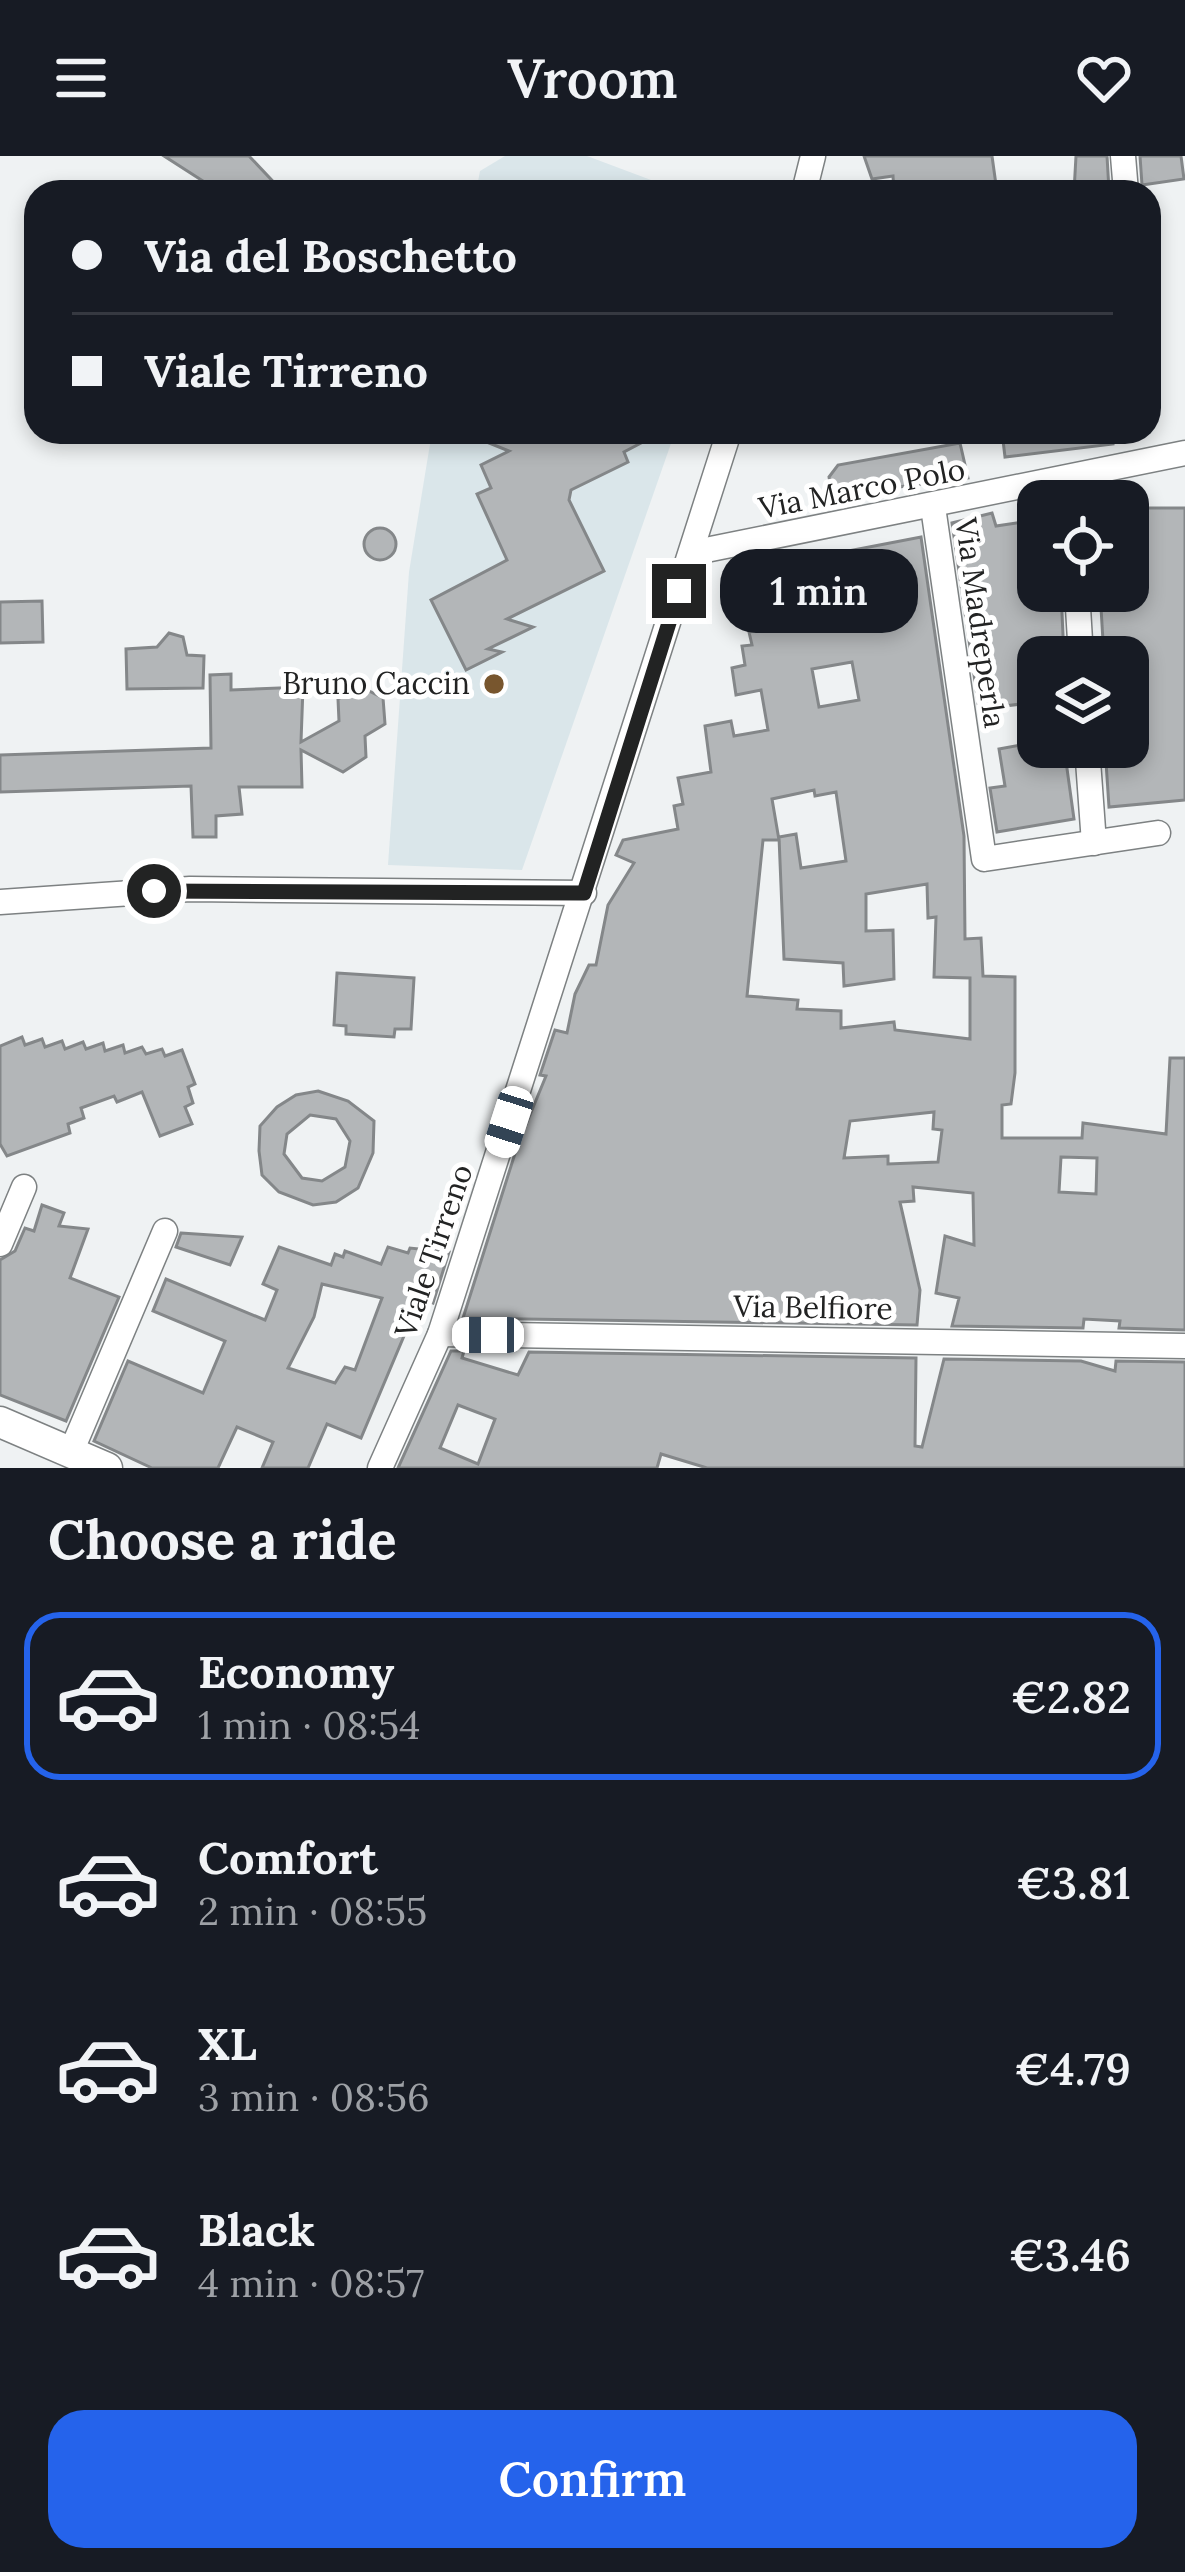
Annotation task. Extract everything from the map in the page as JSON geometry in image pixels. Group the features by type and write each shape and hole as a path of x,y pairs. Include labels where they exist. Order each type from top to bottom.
{"street":[{"name":"Viale Tirreno","path":"380,1468 440,1334 725,444"},
{"name":"Via Marco Polo","path":"1101,480 1185,453"},
{"name":"Via Marco Polo","path":"691,553 933,507 1017,497"},
{"name":"Via Madreperla","path":"933,507 984,859 1158,833"},
{"path":"1089,768 1094,843"},
{"path":"0,902 190,889 584,893"},
{"path":"0,1244 24,1187"},
{"path":"71,1452 165,1231"},
{"name":"Via Belfiore","path":"440,1334 1185,1346"},
{"path":"0,1422 107,1468"}],"shaded area":[{"path":"505,156 587,156 651,180 478,180 480,171"},
{"name":"Bruno Caccin","path":"430,444 671,444 522,870 388,865 409,572"}],"building":[{"path":"164,156 249,156 272,180 201,180"},
{"path":"864,156 992,156 995,180 893,180 893,176 872,179"},
{"path":"1076,156 1107,156 1108,180 1075,180"},
{"path":"1140,156 1181,156 1184,179 1142,180"},
{"path":"492,444 639,444 624,452 628,462 571,490 569,500 604,571 507,619 533,627 488,649 502,652 466,670 431,600 507,560 477,494 491,488 481,465 509,451"},
{"path":"960,444 968,478 899,487 838,506 829,477 838,465"},
{"path":"1003,444 1113,444 1005,457"},
{"path":"1149,508 1185,508 1185,800 1109,807 1106,768 1149,768 1149,636 1103,636 1101,612 1149,612"},
{"path":"992,513 996,526 1017,523 1017,612 1062,612 1063,636 1017,636 1017,704 979,709 952,523"},
{"path":"380,528 391,533 396,544 391,555 380,560 369,555 364,544 369,533"},
{"path":"921,537 964,836 965,939 981,938 983,976 1015,977 1015,1073 1011,1104 1002,1105 1002,1138 1082,1138 1083,1123 1166,1134 1170,1058 1185,1058 1185,1330 1119,1328 1120,1321 1084,1319 1083,1328 952,1326 959,1298 936,1293 945,1236 974,1245 973,1193 913,1187 914,1201 900,1202 920,1290 917,1325 463,1318 518,1144 546,1076 540,1075 555,1030 567,1033 575,994 589,965 596,965 608,905 634,863 616,855 623,840 678,829 674,806 683,804 678,778 711,772 705,726 731,721 734,736 768,730 761,690 736,695 732,668 745,665 742,646 752,645 749,632 785,626 776,574 840,564 838,553","holes":["898,583 905,620 867,626 861,590","852,662 859,700 819,707 812,669","814,790 815,796 836,792 846,861 801,868 796,834 779,837 784,959 843,963 844,986 894,979 893,930 866,931 866,894 927,884 928,918 936,917 934,977 970,978 970,1039 895,1030 894,1022 841,1028 841,1011 797,1009 798,1000 747,996 763,840 779,840 772,799","934,1112 933,1129 942,1130 938,1162 888,1164 888,1156 844,1158 850,1121","1061,1157 1097,1158 1096,1194 1059,1192"]},
{"path":"42,601 43,642 0,643 0,602"},
{"path":"169,633 183,637 187,655 204,656 203,688 127,689 126,649 157,647"},
{"path":"231,674 231,690 303,687 301,742 339,721 338,699 361,687 383,698 385,724 365,736 366,757 343,772 301,750 302,787 239,787 242,814 216,816 216,837 193,837 191,786 0,792 0,755 211,748 210,675"},
{"path":"1017,746 1017,768 1067,768 1074,819 997,832 990,788 1005,786 999,749"},
{"path":"337,973 414,978 411,1029 395,1029 394,1037 346,1034 346,1026 334,1025"},
{"path":"22,1037 25,1045 42,1039 45,1047 62,1041 65,1049 83,1042 86,1049 103,1043 105,1051 123,1045 125,1053 142,1047 146,1054 162,1049 165,1056 182,1050 195,1084 188,1087 193,1103 185,1107 192,1124 160,1136 142,1092 117,1102 114,1096 81,1108 84,1118 68,1124 70,1133 7,1156 0,1144 0,1046"},
{"path":"318,1091 348,1101 374,1121 373,1153 358,1188 336,1202 313,1205 279,1192 262,1175 260,1126 296,1095","holes":["310,1115 336,1119 350,1141 345,1167 322,1181 302,1178 284,1154 287,1134"]},
{"path":"42,1205 64,1213 59,1226 88,1229 70,1278 119,1297 66,1421 0,1395 0,1260 15,1251 25,1228 34,1231"},
{"path":"181,1233 242,1237 230,1265 176,1247"},
{"path":"279,1247 331,1265 335,1254 343,1257 345,1251 381,1264 388,1247 408,1253 410,1248 449,1252 433,1303 420,1298 361,1438 327,1424 308,1468 262,1468 273,1442 237,1427 218,1468 152,1468 94,1441 128,1361 203,1393 225,1341 153,1311 166,1279 265,1320 277,1290 263,1284","holes":["322,1284 382,1298 355,1370 345,1367 335,1383 288,1368 314,1317"]},
{"path":"451,1351 464,1351 462,1358 518,1375 529,1352 916,1358 915,1446 922,1447 944,1359 1081,1361 1115,1371 1116,1361 1185,1362 1185,1468 707,1468 661,1454 657,1468 398,1468","holes":["458,1405 495,1419 478,1464 440,1448"]}],"place":[{"name":"Bruno Caccin","path":"494,684"}],"route":[{"path":"154,891 584,893 679,591"}]}
